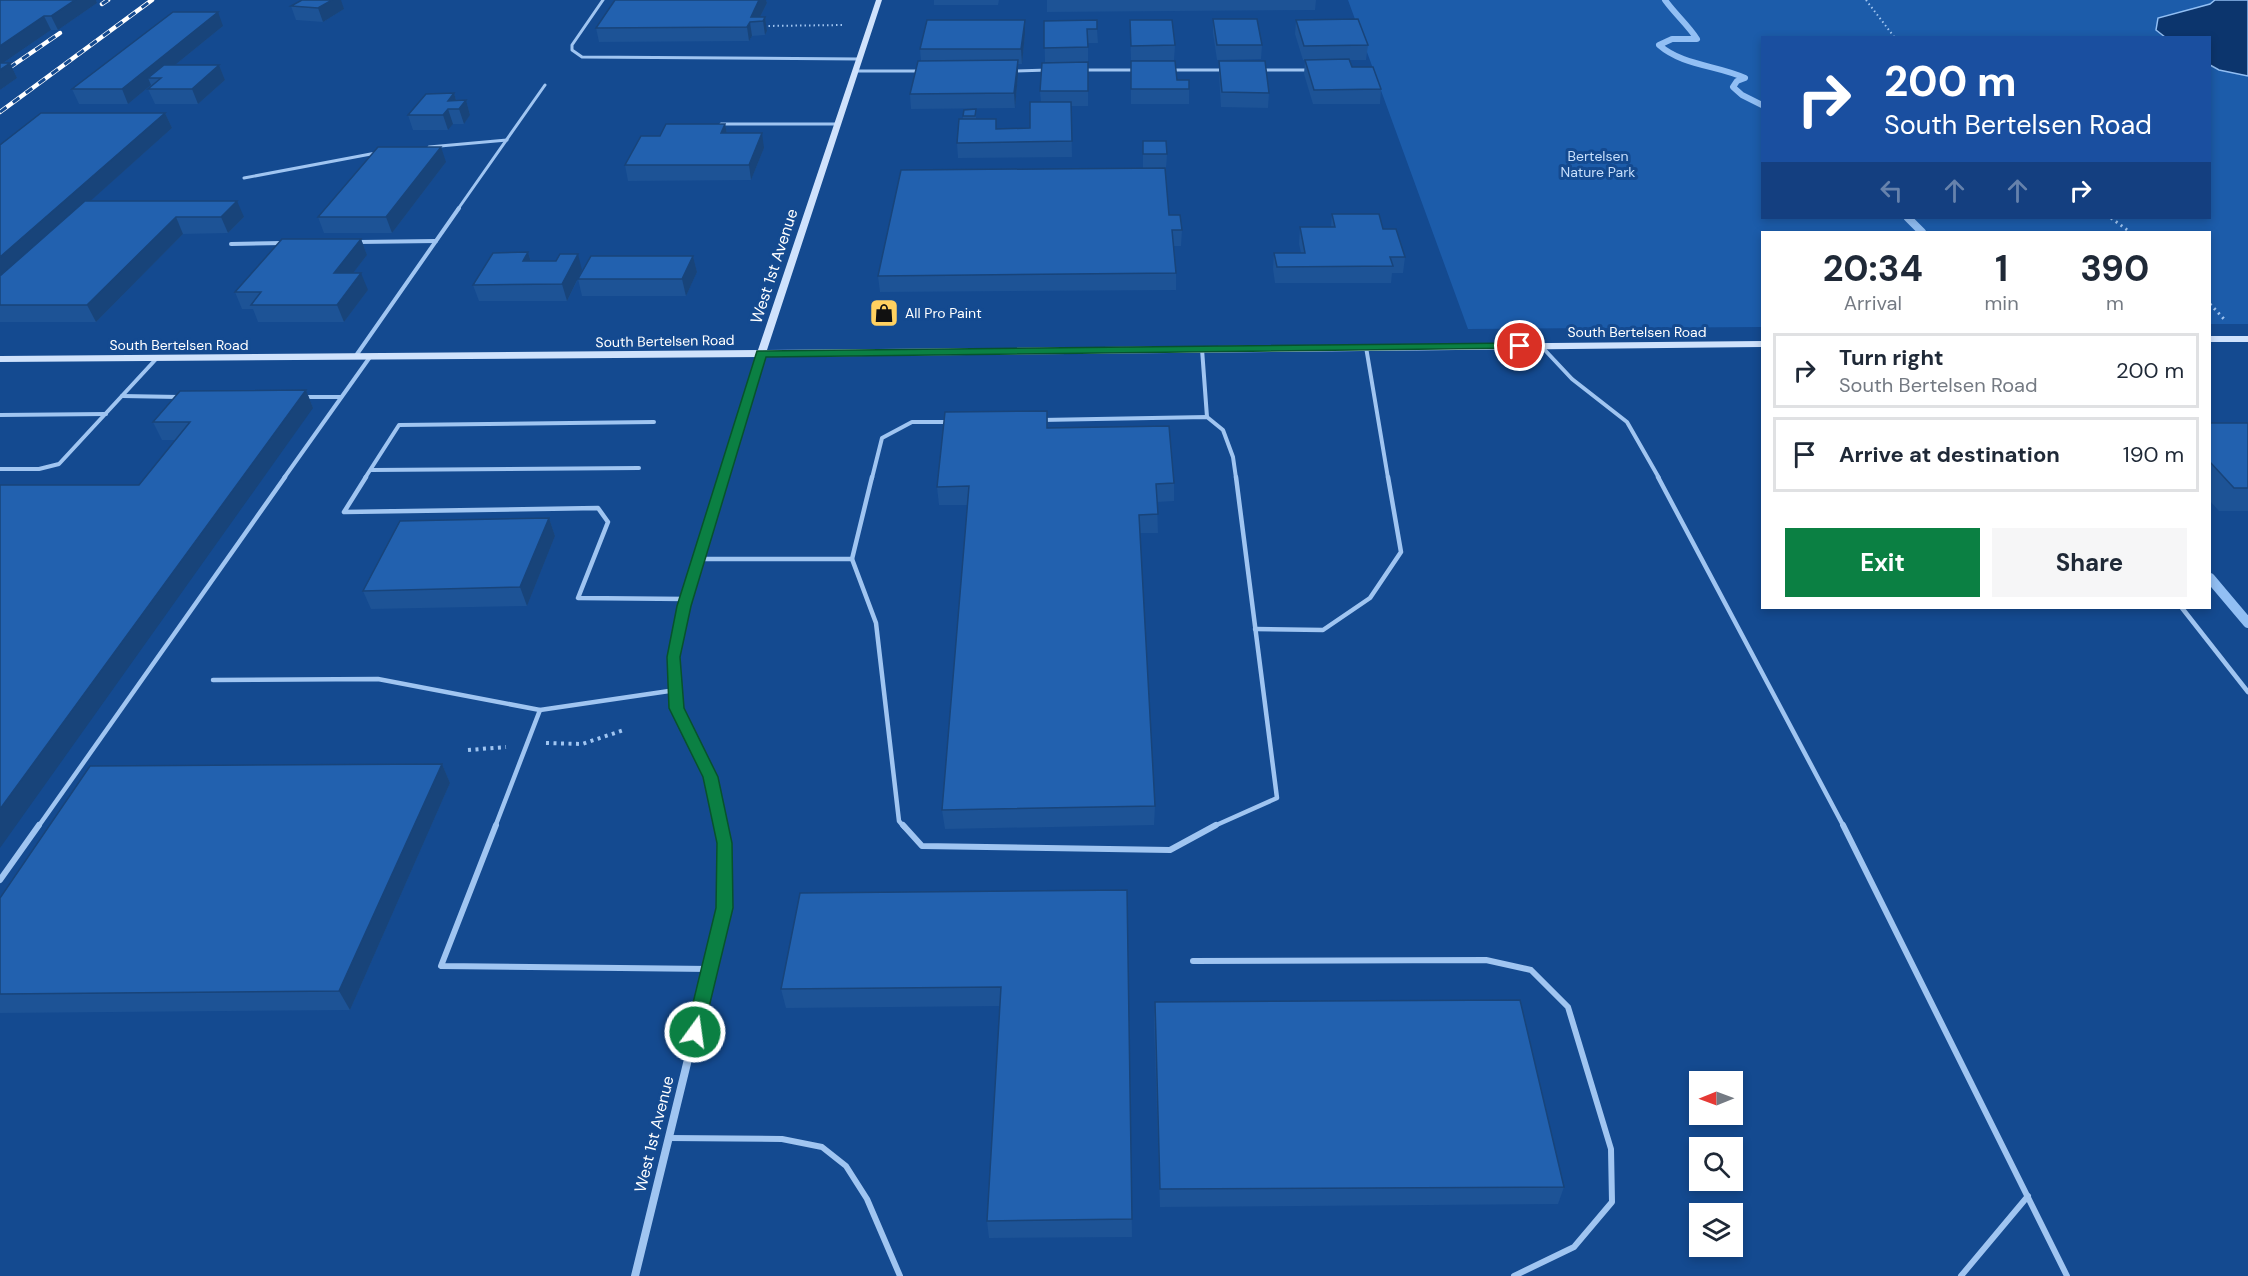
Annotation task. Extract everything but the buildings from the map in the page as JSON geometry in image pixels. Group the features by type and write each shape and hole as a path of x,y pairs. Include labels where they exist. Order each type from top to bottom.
{"street":[{"name":"West 1st Avenue","path":"635,1276 725,908 724,843 710,777 676,708 674,657 686,599 761,354 879,0"},
{"path":"2211,339 2248,339"},
{"name":"South Bertelsen Road","path":"0,359 1761,344"}],"lane":[{"path":"603,0 572,45 572,50 582,57 860,59"},
{"path":"1008,71 1055,70"},
{"path":"1078,70 1137,70"},
{"path":"1161,70 1231,70"},
{"path":"1255,70 1313,70"},
{"path":"855,71 926,71"},
{"path":"355,357 545,85"},
{"path":"711,124 838,124"},
{"path":"425,148 507,140"},
{"path":"244,178 379,152"},
{"path":"356,242 436,242"},
{"path":"231,244 288,243"},
{"path":"1541,346 1572,379 1627,422 1636,435 1862,861 2067,1276"},
{"path":"1255,629 1323,630 1370,598 1401,552 1366,347"},
{"path":"1202,349 1207,417"},
{"path":"0,880 370,357"},
{"path":"0,469 39,469 59,464 157,358"},
{"path":"122,396 191,397"},
{"path":"294,397 340,397"},
{"path":"0,415 106,414"},
{"path":"959,421 912,422 882,438 852,560 876,623 899,820 922,846 1170,850 1209,828 1277,798 1233,457 1223,430 1207,417 1030,420"},
{"path":"654,422 399,425 344,512 598,508 608,522 578,598 686,599"},
{"path":"371,470 639,468"},
{"path":"700,559 852,560"},
{"path":"2183,609 2248,692"},
{"path":"213,680 378,679 540,710 676,690"},
{"path":"540,710 441,966 710,969"},
{"path":"1193,961 1486,960 1531,970 1568,1007 1611,1149 1612,1202 1574,1247 1514,1276"},
{"path":"669,1138 782,1139 822,1147 846,1166 867,1199 900,1276"},
{"path":"1961,1276 2028,1196"}],"path":[{"path":"1866,0 1874,10 1877,20 1893,36"},
{"path":"763,26 845,25"},
{"path":"2112,219 2129,231"}],"green space":[{"name":"Bertelsen Nature Park","path":"1348,0 2248,0 2248,324 2211,324 2211,231 1761,231 1761,327 1468,329"}],"shaded area":[{"path":"2215,0 2248,0 2248,76 2219,70 2211,66 2211,36 2164,36 2156,30 2158,18 2210,4"}],"waterway":[{"path":"1665,0 1697,39 1672,39 1659,45 1668,52 1689,61 1745,78 1737,81 1733,87 1742,95 1761,104"},
{"path":"1909,219 1921,231"},
{"path":"2211,579 2248,623"}],"railway":[{"path":"102,4 108,0"},
{"path":"0,112 152,0"},
{"path":"9,68 60,33"}],"place":[{"name":"All Pro Paint","path":"884,313"}],"route":[{"path":"695,1032 725,908 724,843 710,777 676,708 674,657 684,606 761,354 1520,346"}]}
